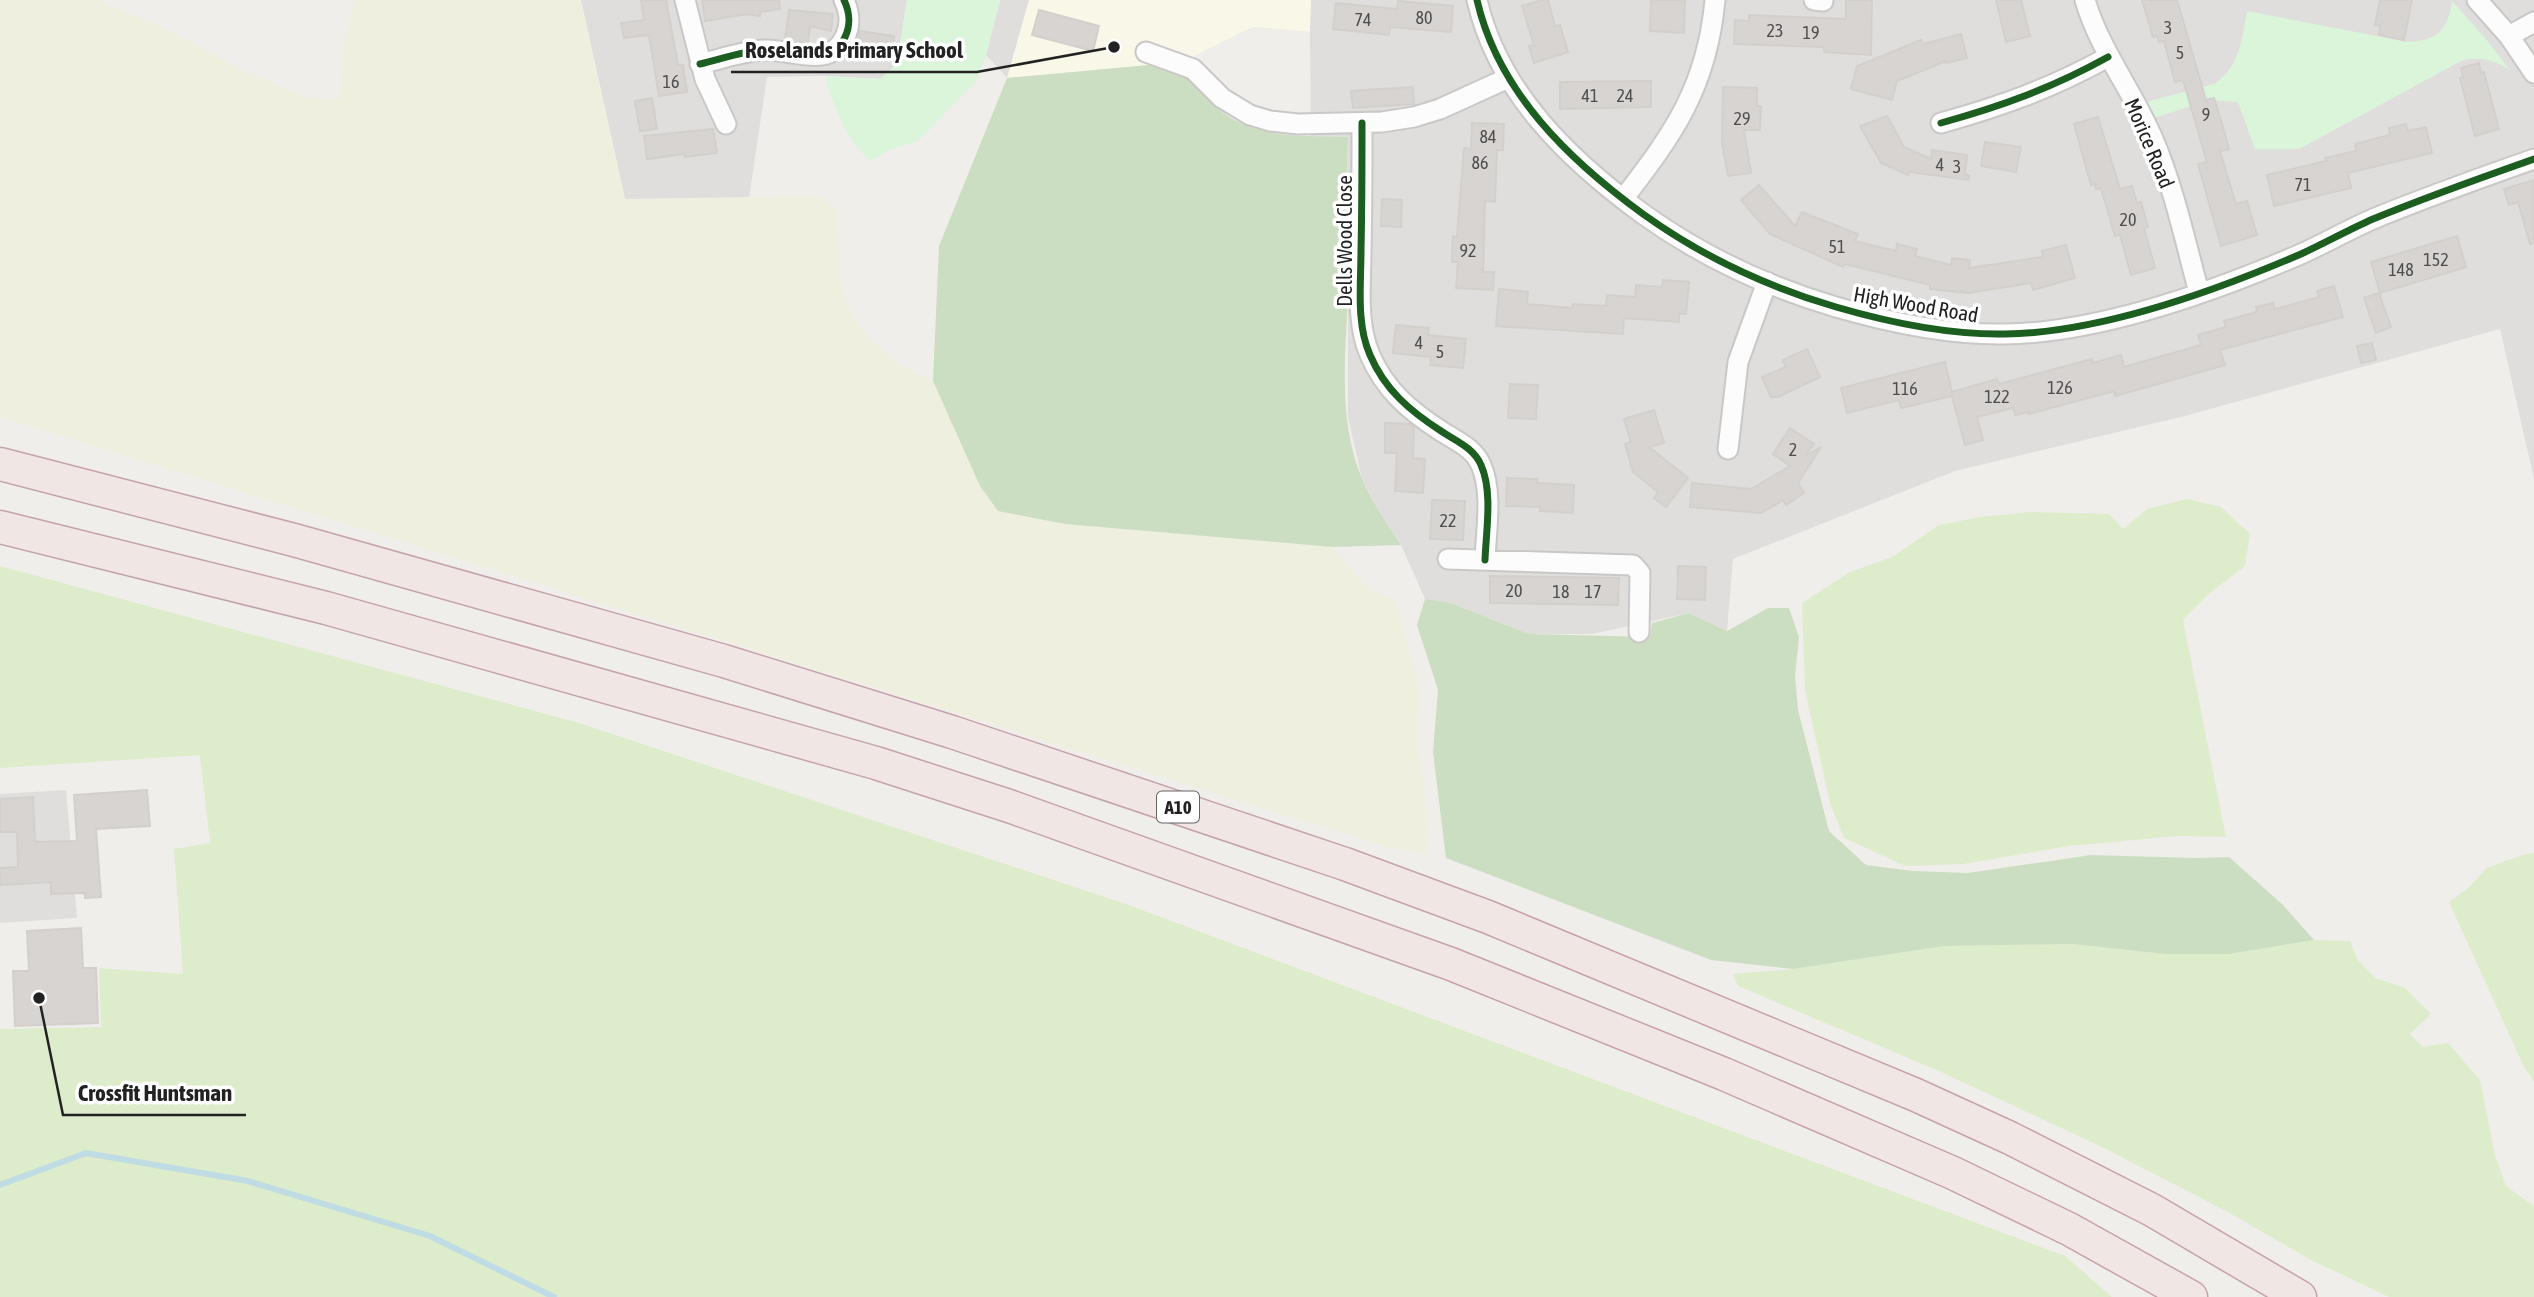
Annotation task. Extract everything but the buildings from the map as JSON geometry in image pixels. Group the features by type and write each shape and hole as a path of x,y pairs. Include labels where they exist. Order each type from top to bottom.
{"highway":[{"name":"A10","path":"0,464 294,540 724,661 965,736 1345,863 1488,917 1916,1095 2010,1138 2152,1210 2300,1297"},
{"path":"0,527 326,608 876,763 1022,811 1451,964 1724,1074 1953,1173 2069,1229 2191,1297"}],"street":[{"path":"685,0 700,64 726,124"},
{"path":"700,64 767,50 816,57 834,50 841,44 850,24 844,0"},
{"name":"High Wood Road","path":"1477,0 1486,33 1508,78 1539,121 1591,173 1658,225 1767,282 1798,295 1878,319 1942,330 1986,334 2031,333 2077,326 2148,308 2289,258 2422,199 2534,159"},
{"path":"1623,199 1672,134 1690,101 1704,64 1715,0"},
{"path":"1814,0 1823,1"},
{"name":"Morice Road","path":"2085,0 2098,37 2153,138 2199,292"},
{"path":"2477,0 2509,36 2534,73"},
{"path":"2509,36 2534,22"},
{"path":"1146,52 1193,69 1231,105 1261,119 1298,124 1398,120 1426,114 1508,78"},
{"path":"1941,123 2018,100 2075,76 2108,57"},
{"name":"Dells Wood Close","path":"1362,122 1361,304 1364,339 1373,362 1390,390 1406,407 1468,448 1481,463 1487,501 1485,560"},
{"path":"1728,449 1738,362 1767,282"},
{"path":"1448,559 1633,565 1640,573 1639,632"}],"shaded area":[{"path":"581,0 907,0 897,64 880,79 767,77 749,198 625,199"},
{"path":"1000,0 2534,0 2534,479 2500,329 2185,416 1955,471 1733,559 1727,631 1689,613 1592,634 1530,634 1492,619 1425,599 1401,545 1378,511 1362,479 1348,417 1348,137 1311,137 1310,32 1253,27 1182,62 1007,78 986,55"},
{"path":"1029,0 1311,0 1310,32 1253,27 1182,62 1007,78"},
{"path":"66,790 77,918 0,923 0,794"}],"green space":[{"path":"0,0 98,0 170,31 244,71 306,98 340,99 342,54 355,0 581,0 625,199 818,196 837,210 839,272 843,294 852,315 872,341 900,365 933,381 980,486 998,511 1065,524 1333,547 1366,587 1395,600 1420,690 1417,736 1426,807 1427,854 1387,847 0,417"},
{"path":"907,0 1000,0 977,80 918,141 891,149 870,161 854,143 842,122 825,76 880,79 897,64"},
{"path":"2452,1 2510,70 2487,60 2461,61 2299,149 2255,149 2238,102 2211,100 2153,118 2146,102 2214,84 2223,77 2235,61 2247,11 2407,42 2426,39 2439,32 2448,20"},
{"path":"1182,62 1214,105 1251,127 1272,133 1348,137 1349,275 1345,380 1349,431 1354,457 1363,481 1401,545 1333,547 1065,524 998,511 980,486 933,381 939,246 1007,78"},
{"path":"2187,499 2221,507 2250,534 2245,566 2210,593 2183,620 2226,837 2178,836 2069,846 1963,864 1905,866 1844,838 1830,803 1805,690 1802,603 1850,572 1892,557 1939,525 1980,517 2031,512 2109,514 2123,529 2147,509"},
{"path":"0,566 579,723 1126,904 2065,1256 2112,1297 0,1297 0,1029 101,1027 99,968 183,974 174,849 210,843 200,755 0,768"},
{"path":"1425,599 1450,603 1530,634 1650,637 1652,623 1689,613 1727,631 1768,608 1789,608 1799,637 1795,676 1798,710 1829,831 1866,865 1913,871 1968,873 2091,855 2229,857 2282,904 2314,940 2229,954 2165,954 2072,944 1944,946 1793,969 1711,960 1446,858 1433,752 1438,690 1417,625"},
{"path":"2534,853 2534,1082 2524,1067 2449,902 2467,889 2487,868"},
{"path":"2314,940 2350,941 2357,959 2375,978 2405,988 2431,1014 2410,1034 2423,1047 2448,1043 2480,1080 2495,1155 2506,1186 2534,1206 2534,1297 2389,1297 2311,1260 2226,1211 2102,1147 1939,1071 1738,986 1733,974 1793,969 1944,946 2072,944 2165,954 2229,954"}],"waterway":[{"path":"0,1185 86,1153 248,1181 430,1236 554,1297"}],"cycle path":[{"path":"700,64 765,50 809,55 830,53 838,47 848,28 849,14 844,0"},
{"path":"1477,0 1501,65 1519,94 1563,147 1643,214 1711,256 1785,290 1857,313 1941,330 1984,334 2041,332 2156,308 2232,282 2301,254 2373,219 2534,159"},
{"path":"1941,123 2026,95 2108,57"},
{"path":"1362,123 1360,304 1366,343 1383,379 1400,399 1464,445 1478,459 1485,476 1488,499 1485,560"}],"place":[{"name":"Roselands Primary School","path":"1114,47"},
{"name":"Crossfit Huntsman","path":"39,998"}]}
